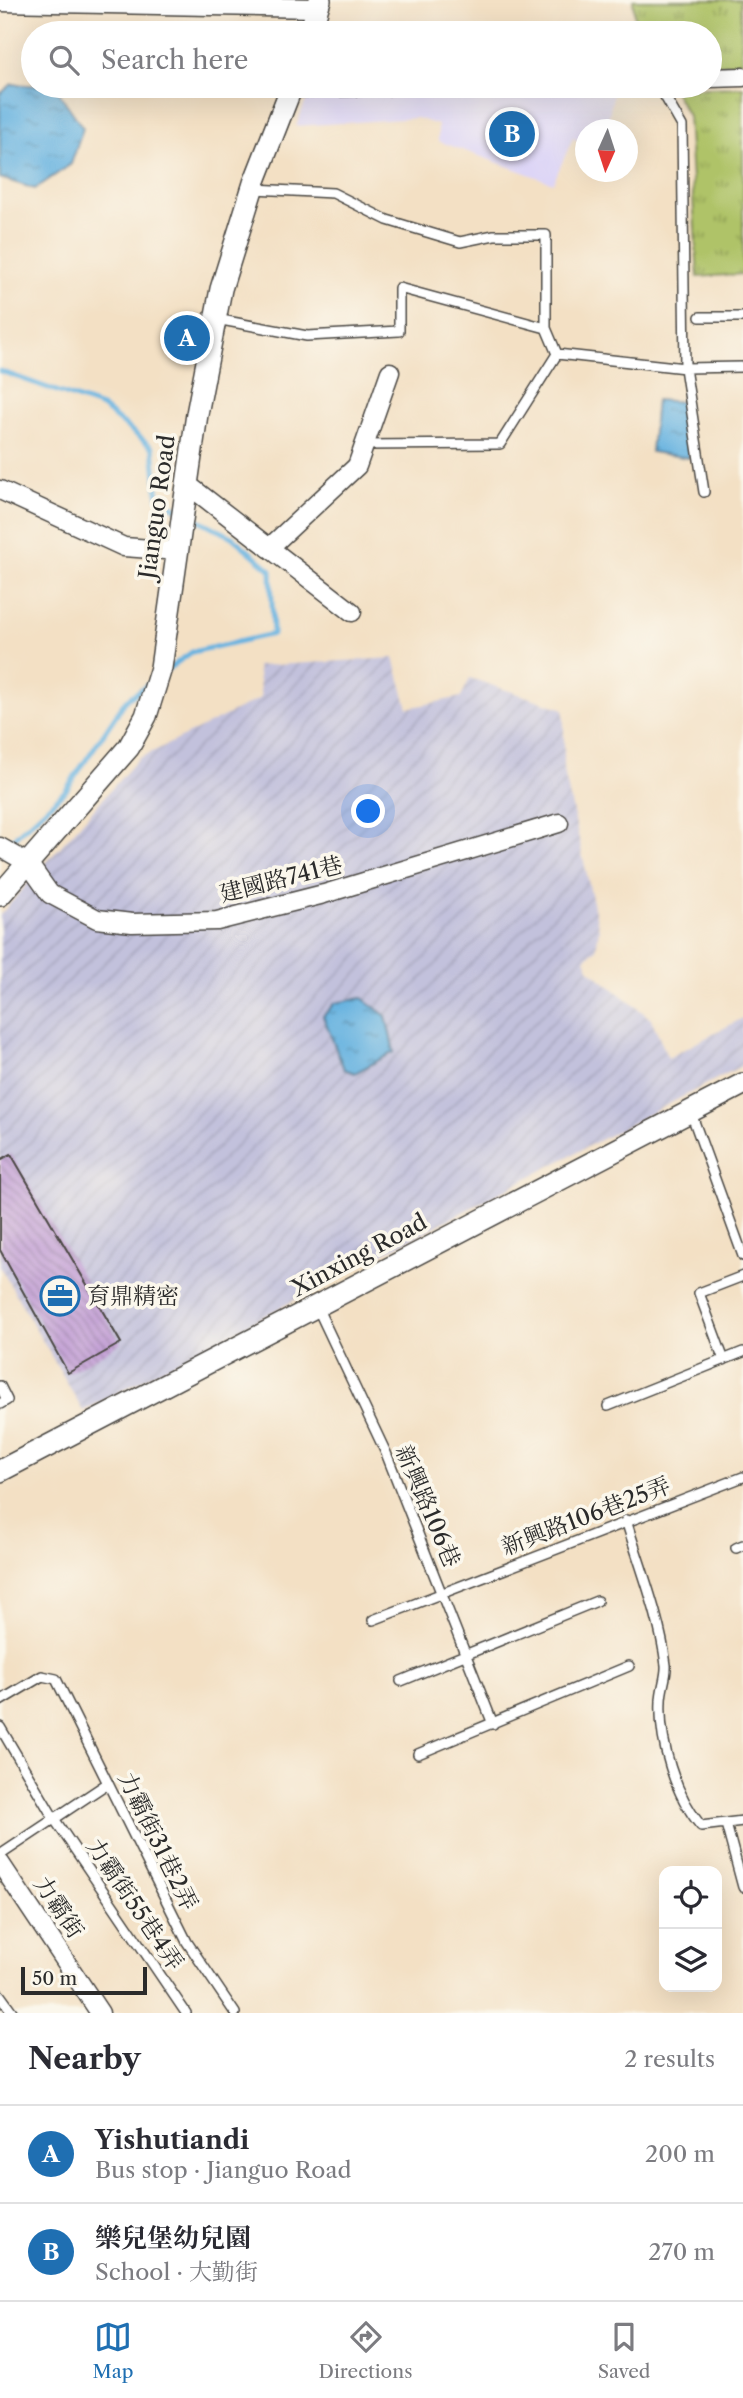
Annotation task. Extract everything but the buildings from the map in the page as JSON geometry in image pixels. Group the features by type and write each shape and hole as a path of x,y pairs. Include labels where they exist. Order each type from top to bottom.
{"street":[{"path":"0,2 319,4 314,21"},
{"path":"722,78 743,77"},
{"name":"Jianguo Road","path":"0,894 129,747 146,716 158,677 214,319 252,189 288,98"},
{"path":"269,548 357,466 390,372"},
{"path":"0,490 124,547 178,551"},
{"path":"184,502 269,548 352,612"},
{"name":"建國路741巷","path":"28,863 50,894 97,919 132,923 217,921 324,894 559,823"},
{"path":"0,847 28,863"},
{"name":"Xinxing Road","path":"0,1471 743,1084"},
{"name":"力霸街","path":"0,1863 100,2013"}],"lane":[{"path":"666,98 682,126 685,368 704,492"},
{"path":"252,189 334,193 387,220 460,242 494,235 546,235 546,328 557,354"},
{"path":"214,319 307,336 399,331 399,288 546,328"},
{"path":"700,317 743,317"},
{"path":"557,354 685,368 743,367"},
{"path":"363,445 500,444 557,354"},
{"path":"690,1110 743,1256"},
{"path":"724,1360 699,1293 743,1276"},
{"name":"新興路106巷","path":"317,1307 386,1453 493,1724"},
{"path":"608,1406 743,1352"},
{"path":"0,1386 4,1402"},
{"name":"新興路106巷25弄","path":"373,1620 743,1477"},
{"path":"626,1520 660,1635 666,1668 661,1690 661,1718 674,1776 691,1814 701,1826 743,1821"},
{"path":"401,1681 597,1601"},
{"path":"418,1754 629,1666"},
{"name":"力霸街31巷2弄","path":"0,1701 42,1676 57,1679 187,1942 235,2013"},
{"name":"力霸街55巷4弄","path":"0,1727 53,1817 186,2013"},
{"path":"0,1855 53,1817 108,1783"},
{"path":"726,1824 743,1887"},
{"path":"0,1995 13,2013"}],"shaded area":[{"path":"307,98 613,98 608,119 575,119 575,139 573,138 553,183 438,141 438,125 417,118 296,126"},
{"path":"394,658 408,708 461,697 470,678 564,709 564,771 599,930 596,949 585,959 590,970 651,1019 668,1058 743,1018 743,1065 83,1411 0,1267 0,915 138,759 261,698 257,666"}],"green space":[{"path":"633,0 740,0 742,64 722,64 722,21 635,21"},
{"path":"743,87 743,274 698,277 688,116 678,98 722,98 722,88"}],"water":[{"path":"12,84 21,85 21,98 63,98 83,128 71,164 35,189 0,178 0,94"},
{"path":"656,400 684,402 689,458 651,452"},
{"path":"362,998 386,1016 394,1052 355,1073 344,1069 323,1016 335,1003"}],"waterway":[{"path":"0,371 102,407 153,448 158,498 180,510"},
{"path":"168,669 192,652 273,634 271,570 232,537 188,514"},
{"path":"6,845 66,790 126,700 149,684"}],"place":[{"name":"樂兒堡幼兒園","path":"512,134"},
{"name":"Yishutiandi","path":"187,338"},
{"name":"育鼎精密","path":"60,1296"}]}
